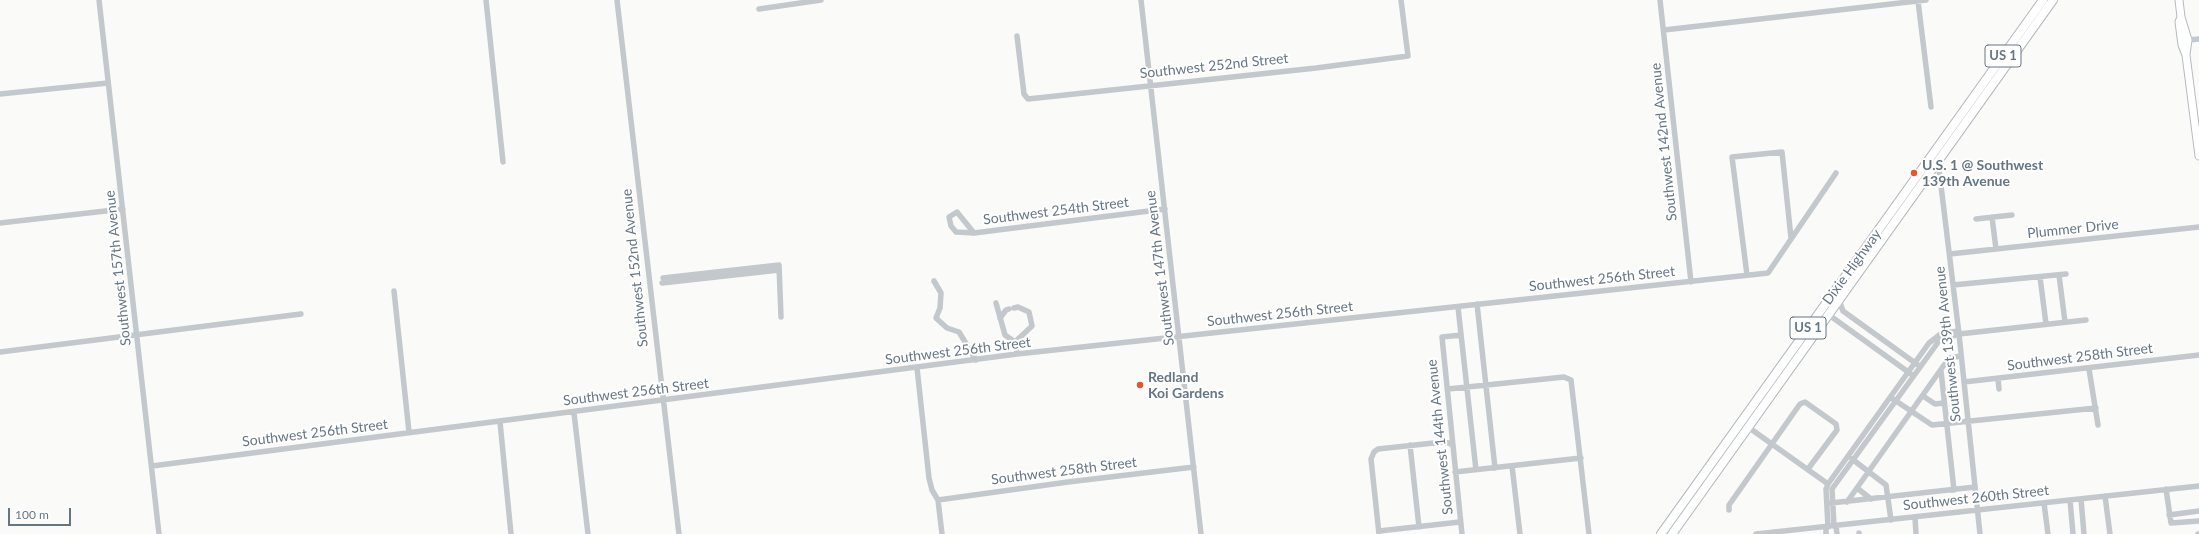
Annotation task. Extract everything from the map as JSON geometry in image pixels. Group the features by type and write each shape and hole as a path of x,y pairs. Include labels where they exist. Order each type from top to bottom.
{"highway":[{"name":"Dixie Highway","path":"1672,534 2054,0"},
{"name":"Dixie Highway","path":"1661,534 2041,1"},
{"path":"1679,525 1681,534"}],"main road":[{"path":"2179,0 2181,17 2188,40 2186,55"},
{"path":"2181,17 2179,22 2182,45 2186,55 2196,100 2199,152"}],"street":[{"name":"Southwest 157th Avenue","path":"99,0 159,534"},
{"path":"486,0 504,162"},
{"name":"Southwest 152nd Avenue","path":"617,0 678,534"},
{"path":"759,8 821,0"},
{"name":"Southwest 147th Avenue","path":"1141,0 1180,336 1201,534"},
{"name":"Southwest 252nd Street","path":"1017,36 1024,94 1028,99 1151,84 1316,68 1408,56 1401,0"},
{"name":"Southwest 142nd Avenue","path":"1660,0 1691,282"},
{"path":"1664,30 1926,0"},
{"path":"1918,1 1931,107"},
{"path":"2188,40 2199,39"},
{"path":"0,94 108,83"},
{"path":"1747,275 1732,157 1782,152 1791,238"},
{"path":"1931,156 1938,162"},
{"name":"Southwest 139th Avenue","path":"1938,162 1959,332 1980,534"},
{"path":"1791,238 1836,173"},
{"path":"0,223 123,209"},
{"name":"Southwest 254th Street","path":"974,233 957,212 949,217 951,226 956,232 974,233 1165,209"},
{"path":"1976,219 2012,215"},
{"path":"1992,217 1996,249"},
{"name":"Plummer Drive","path":"1950,254 2199,227"},
{"name":"Southwest 256th Street","path":"152,466 409,432 574,413 1017,354 1768,273 1791,238"},
{"path":"662,281 780,270 781,317"},
{"path":"1953,285 2062,274 2065,322"},
{"path":"2040,276 2046,324"},
{"path":"934,281 941,293 940,308 936,318 947,328 959,332 976,360"},
{"path":"394,291 409,432"},
{"path":"1839,300 1843,311 1917,364"},
{"path":"996,303 1005,335 1015,342 1017,354"},
{"path":"1477,304 1495,468"},
{"path":"1000,318 1006,310 1012,308 1018,307 1029,312 1032,326 1015,342"},
{"path":"1458,307 1476,470"},
{"path":"0,352 137,336 301,314"},
{"path":"1829,315 1911,373"},
{"path":"1826,534 1831,526 1832,489 1917,364 1939,341 1959,332 2086,320"},
{"name":"Southwest 144th Avenue","path":"1461,335 1442,337 1454,441 1452,446 1462,534"},
{"name":"Southwest 258th Street","path":"1964,382 2090,369 2199,355"},
{"path":"1847,502 1949,358 1961,356"},
{"path":"917,368 929,478 932,490 938,500 942,534"},
{"path":"2090,369 2098,425"},
{"path":"1941,370 1954,490"},
{"path":"1448,389 1564,377 1569,379 1572,384 1589,534"},
{"path":"1998,379 1999,389"},
{"path":"1923,396 1935,404 1944,403"},
{"path":"1893,399 1928,424 2096,408"},
{"path":"1837,534 1831,526 1826,489 1828,484 1893,399"},
{"path":"1729,510 1728,505 1800,404 1805,402 1836,424 1837,430 1808,469"},
{"path":"574,413 588,534"},
{"path":"500,422 511,534"},
{"path":"1748,427 1828,484"},
{"path":"1452,446 1443,442 1410,445 1378,449 1371,455 1379,533 1460,522"},
{"path":"1410,445 1419,527"},
{"path":"1455,472 1581,458"},
{"path":"1852,459 1886,485 1889,497 1891,520"},
{"path":"1512,466 1520,534"},
{"name":"Southwest 258th Street","path":"938,500 1068,482 1194,468"},
{"name":"Southwest 260th Street","path":"1756,534 2199,486"},
{"path":"1831,503 1975,487"},
{"path":"1857,488 1872,499"},
{"path":"2166,489 2170,522 2173,524 2199,521"},
{"path":"2105,496 2110,534"},
{"path":"2081,499 2084,534"},
{"path":"2070,500 2073,534"},
{"path":"2044,503 2048,534"},
{"path":"2169,515 2199,511"},
{"path":"1915,517 1916,534"}],"place":[{"name":"U.S. 1 @ Southwest 139th Avenue","path":"1914,173"},
{"name":"Redland Koi Gardens","path":"1140,385"}]}
